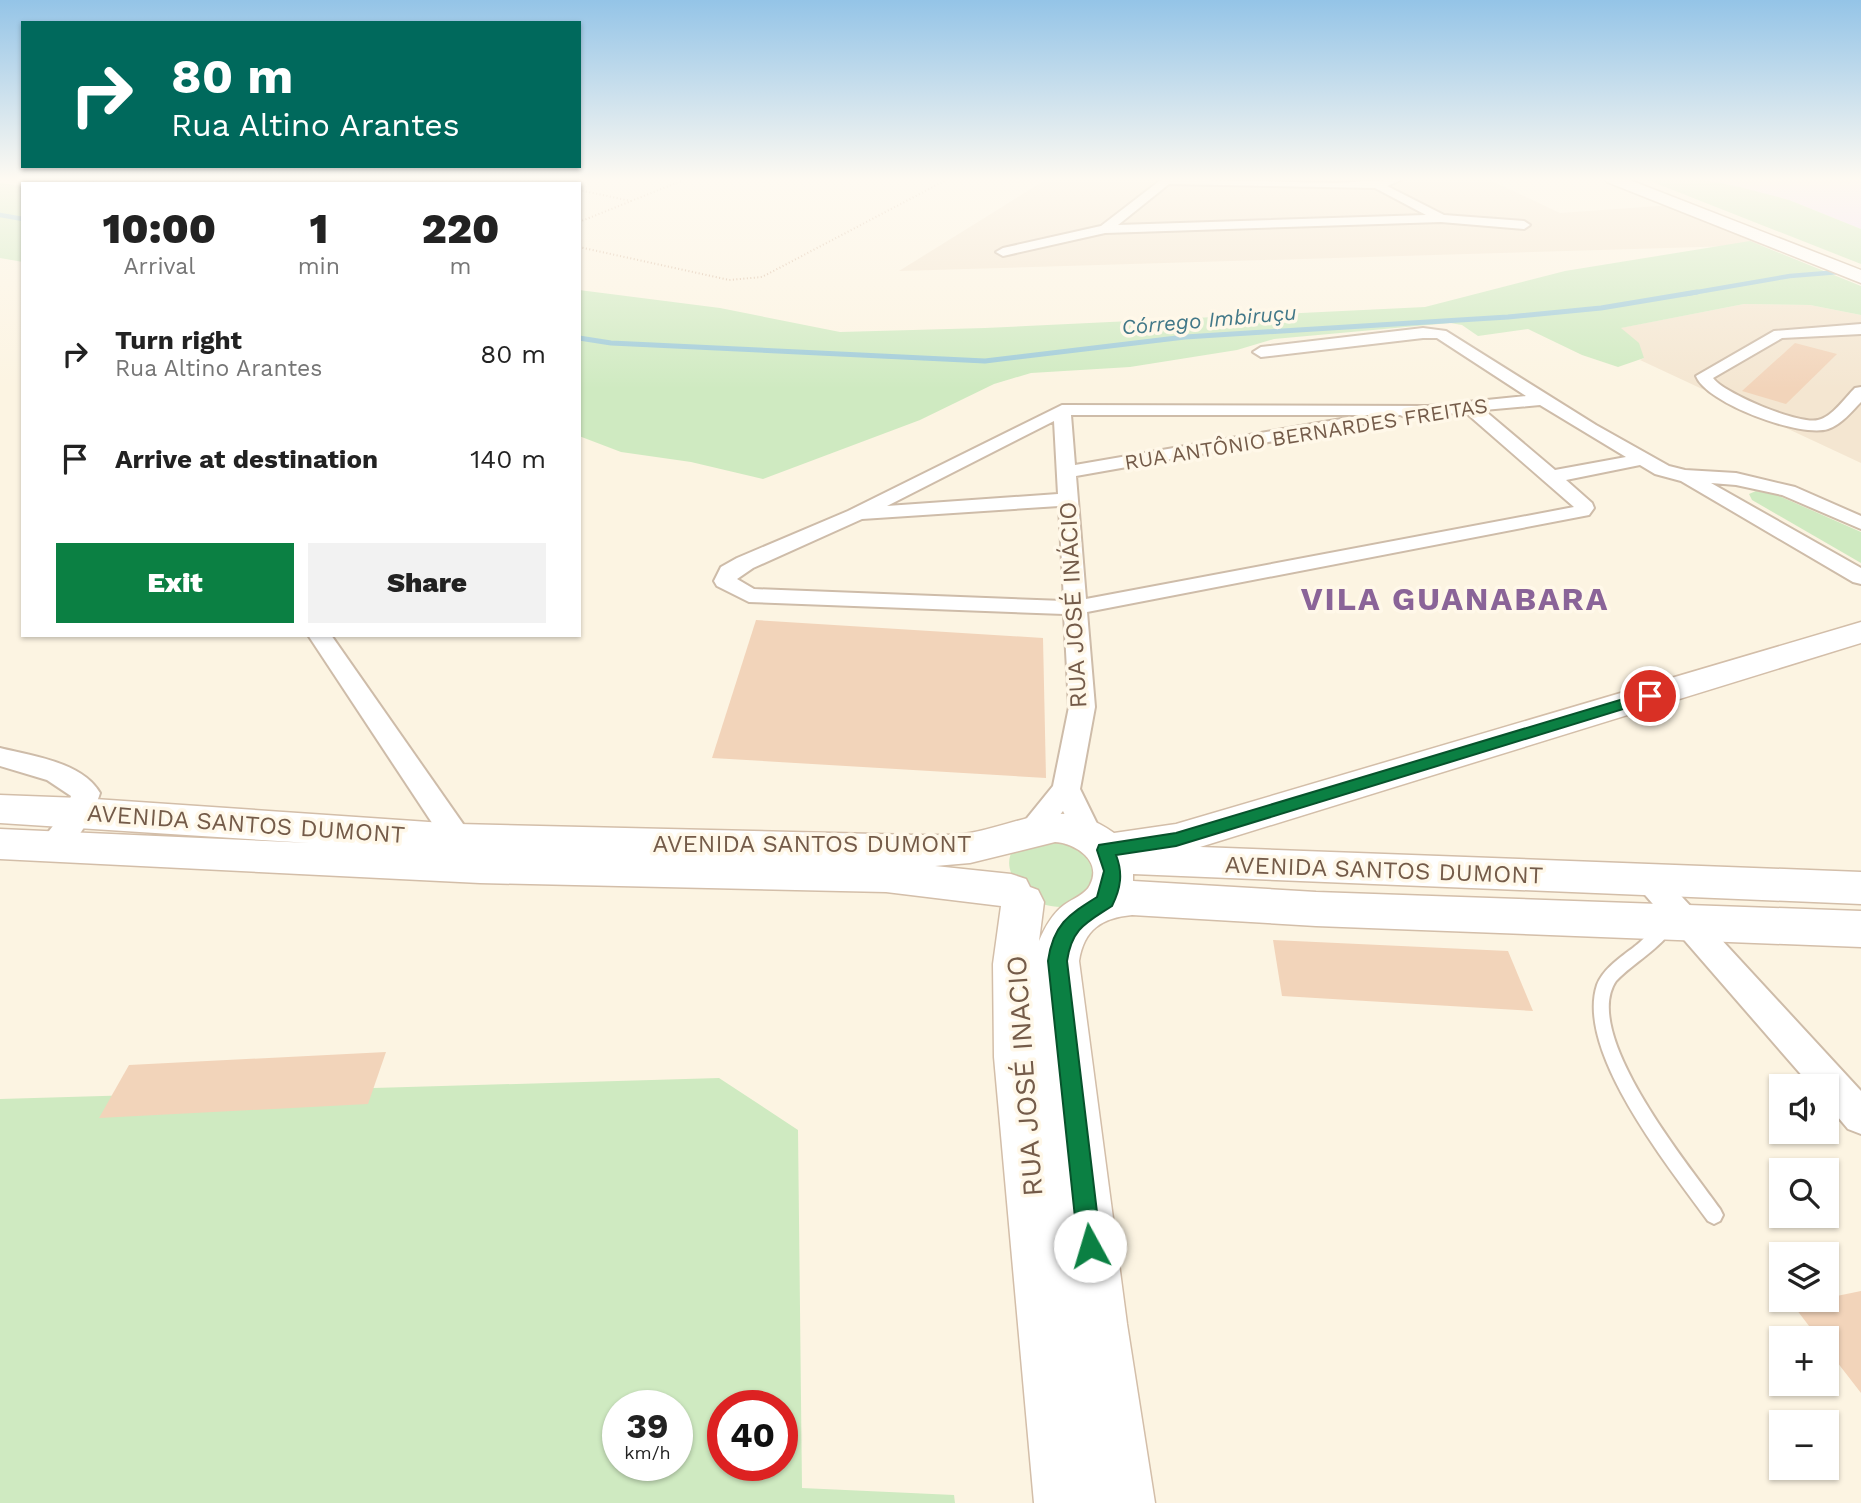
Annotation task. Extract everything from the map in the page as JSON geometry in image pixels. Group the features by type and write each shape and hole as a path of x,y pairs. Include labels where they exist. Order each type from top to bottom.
{"street":[{"path":"1003,252 1016,249"},
{"path":"1790,249 1861,277"},
{"path":"1808,249 1861,270"},
{"path":"1861,329 1779,334 1704,376 1707,384 1719,392 1798,424 1815,426 1825,425 1861,393"},
{"path":"1261,352 1423,333 1441,334 1640,460 1662,470 1684,476 1736,479 1788,491 1861,523"},
{"name":"RUA ANTÔNIO BERNARDES FREITAS","path":"1067,472 1425,410 1545,399"},
{"path":"1425,410 1062,410 855,515 745,563 729,572 725,581 749,595 1075,608 1579,513 1584,508 1582,503 1467,405"},
{"name":"RUA JOSÉ INÁCIO","path":"1028,830 1066,789 1082,707 1062,410"},
{"path":"1550,477 1640,460"},
{"path":"1684,476 1861,577"},
{"path":"855,515 1067,499"},
{"path":"1101,848 1176,839 1861,632"},
{"path":"320,637 458,839"},
{"path":"0,757 54,771 74,782 86,793 80,812 52,845"},
{"path":"1066,789 1113,871 1099,904"},
{"name":"AVENIDA SANTOS DUMONT","path":"0,809 80,812 458,839 916,850 966,849 1002,841 1028,830 1067,827 1101,848 1649,880 1861,888"},
{"name":"RUA JOSÉ INACIO","path":"1028,830 1010,841 1003,852 1000,865 1003,878 1017,896 1014,964 1018,1051 1040,1292 1066,1503"},
{"name":"AVENIDA SANTOS DUMONT","path":"0,844 480,867 886,876 1017,896 1047,912 1060,913 1132,898 1316,909 1861,929"},
{"path":"1649,880 1679,924 1861,1117"},
{"name":"RUA JOSÉ INACIO","path":"1099,904 1072,922 1066,930 1057,961 1098,1324 1123,1503"}],"lane":[{"path":"1679,924 1615,972 1601,994 1600,1018 1608,1047 1623,1082 1714,1215"}],"path":[{"path":"589,249 729,280 762,277 815,249"}],"shaded area":[{"path":"934,249 1630,249 899,271"},
{"path":"1744,304 1810,305 1861,315 1861,463 1640,360 1644,358 1620,328"}],"green space":[{"path":"0,249 21,249 21,262 0,258"},
{"path":"1700,249 1770,249 1861,286 1861,315 1810,305 1744,304 1621,328 1639,343 1644,358 1618,367 1582,355 1528,329 1478,336 1462,325 1450,323 1274,339 1237,350 1130,367 1031,373 994,384 920,420 763,479 691,462 621,452 581,437 581,290 720,308 840,332 985,328 1425,307 1565,271"},
{"path":"1823,249 1861,249 1861,264"},
{"path":"1756,491 1777,495 1861,532 1861,563 1752,500 1749,494"},
{"path":"1056,831 1107,871 1069,907 1048,906 1036,901 1023,891 1010,870 1009,862 1015,847 1028,839"},
{"path":"719,1078 798,1130 802,1488 954,1495 955,1503 0,1503 0,1099"}],"building":[{"path":"1795,343 1837,354 1786,404 1742,391"},
{"path":"756,620 1043,638 1046,778 712,758"},
{"path":"1273,940 1508,951 1533,1011 1282,996"},
{"path":"386,1052 368,1104 99,1118 129,1065"},
{"path":"1861,1291 1861,1393 1839,1365 1839,1326 1809,1326 1798,1312 1839,1312 1839,1296"}],"waterway":[{"name":"Córrego Imbiruçu","path":"1686,294 1790,276 1839,272"},
{"name":"Córrego Imbiruçu","path":"581,338 611,343 985,361 1185,337 1508,317 1601,308 1697,292"}],"district":[{"name":"VILA GUANABARA","path":"1455,599"}],"route":[{"path":"1090,1246 1057,961 1060,945 1072,922 1105,901 1112,884 1113,871 1105,850 1176,839 1650,696"}]}
